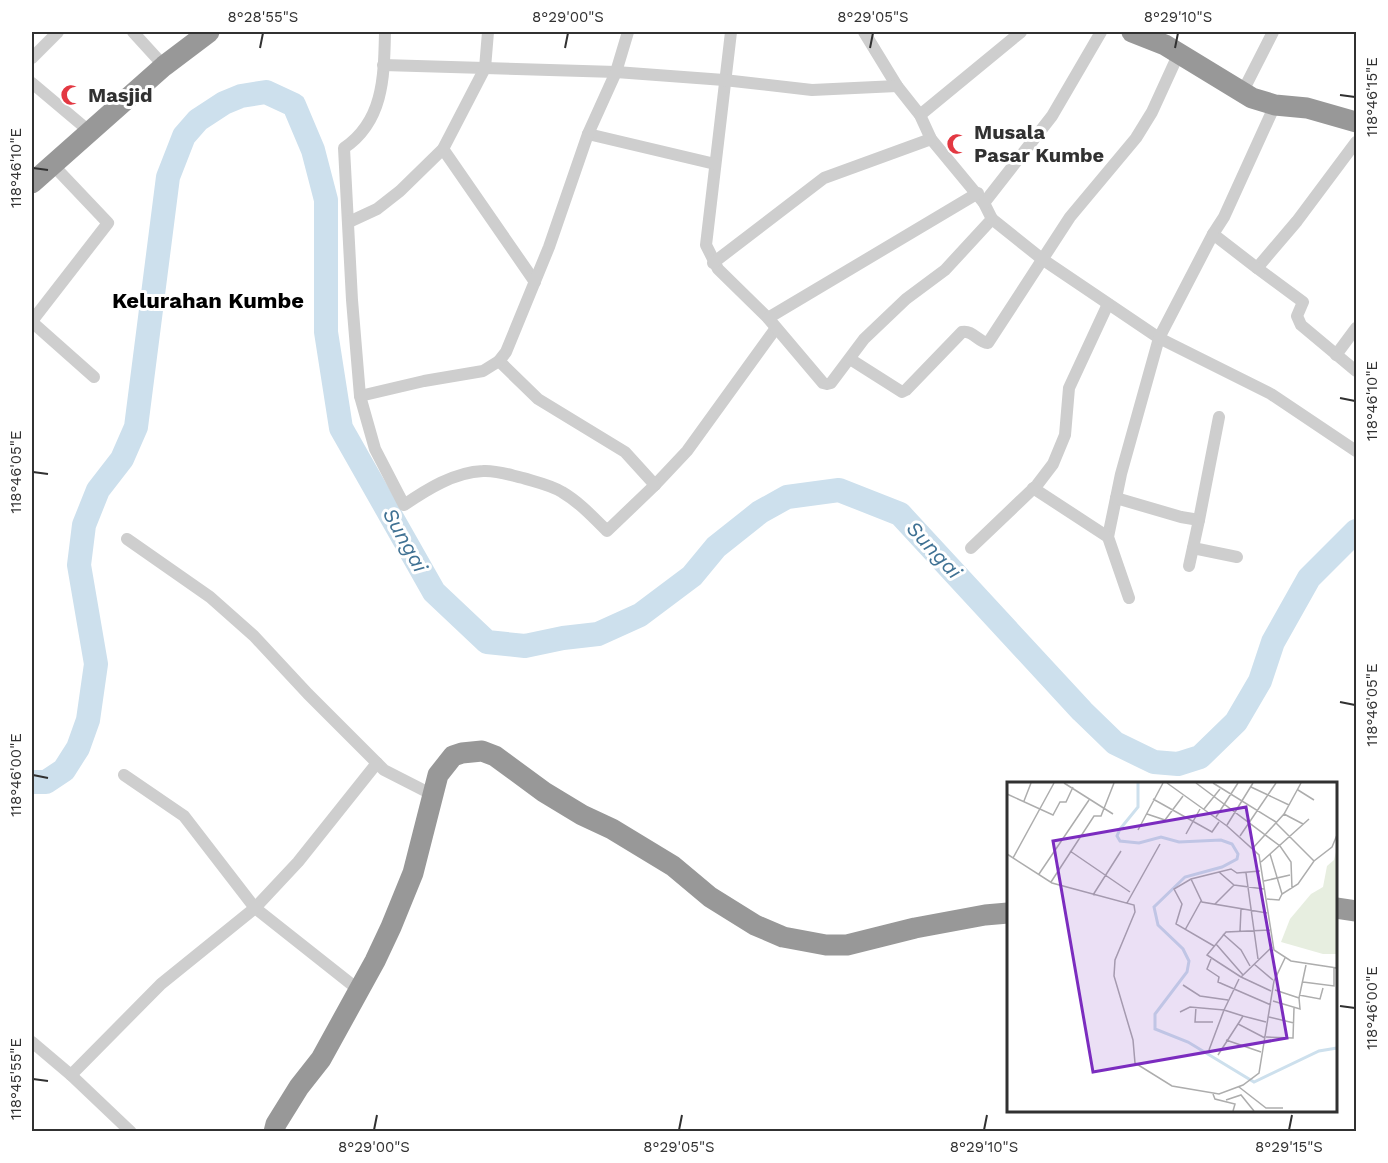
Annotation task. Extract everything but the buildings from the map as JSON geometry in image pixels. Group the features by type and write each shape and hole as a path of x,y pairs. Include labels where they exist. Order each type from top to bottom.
{"highway":[{"path":"32,183 164,66 209,32"},
{"path":"1132,32 1161,37 1179,52 1242,93 1275,105 1307,108 1356,122"},
{"path":"274,1131 299,1088 321,1059 360,991 391,927 413,873 438,776 453,756 482,751 495,756 544,792 673,866 710,897 755,924 783,937 826,945 847,945 915,928 1007,913"},
{"path":"1337,908 1356,911"}],"street":[{"path":"32,58 58,32"},
{"path":"133,32 164,66"},
{"path":"385,32 381,86 373,118 358,139 344,148 352,300 360,396 375,449 404,506 425,490 470,473 498,472 560,490 580,504 607,531 687,451 776,328"},
{"path":"349,222 377,209 400,191 443,149 485,68 488,32"},
{"path":"360,396 424,381 483,371 499,361 506,352 535,282 588,134 616,72 628,32"},
{"path":"731,32 706,245 713,263 741,294 768,318 827,384 831,383 864,339 906,299 945,270 992,219"},
{"path":"864,32 897,86 920,115 931,139 981,198 992,219 1042,259 1159,338 1271,394 1356,451"},
{"path":"920,115 1021,32"},
{"path":"768,318 981,198 1052,116 1101,32"},
{"path":"1242,93 1273,32"},
{"path":"850,359 898,390 906,390 962,332 969,332 984,343 988,343 1070,217 1136,138 1152,112 1179,52"},
{"path":"383,65 616,72 724,80 812,90 897,86"},
{"path":"32,82 88,131"},
{"path":"1129,598 1108,537 1132,429 1159,338 1224,217 1275,105"},
{"path":"588,134 715,164"},
{"path":"713,263 824,178 931,139"},
{"path":"1257,268 1297,221 1356,142"},
{"path":"443,149 535,282"},
{"path":"52,165 108,224 32,322 94,377"},
{"path":"1213,234 1303,302 1297,316 1300,324 1356,371"},
{"path":"971,549 1033,488 1047,472 1059,452 1065,435 1069,388 1108,304"},
{"path":"1336,355 1356,328"},
{"path":"499,361 538,399 625,452 655,485"},
{"path":"1189,566 1219,417"},
{"path":"1033,488 1108,537"},
{"path":"1116,498 1199,520"},
{"path":"127,539 210,597 254,636 377,763 394,776 433,795"},
{"path":"1193,548 1237,557"},
{"path":"71,1074 161,984 255,908 298,862 377,763"},
{"path":"124,775 184,816 255,908 360,991"},
{"path":"32,1042 71,1074 131,1131"}],"waterway":[{"name":"Sungai","path":"32,782 46,782 64,770 78,748 88,720 96,664 79,565 84,525 98,490 122,459 136,427 168,177 184,136 198,120 224,103 241,96 266,92 294,105 313,150 326,200 326,332 341,428 434,592 487,642 525,646 598,634 640,615 692,576 716,547 760,512 787,497 839,490 900,514 1082,711 1115,743 1154,762 1178,764 1200,757 1236,722 1260,681 1273,642 1309,578 1356,531"}],"place":[{"name":"Masjid","path":"71,95"},
{"name":"Musala Pasar Kumbe","path":"957,144"}],"district":[{"name":"Kelurahan Kumbe","path":"208,300"}]}
